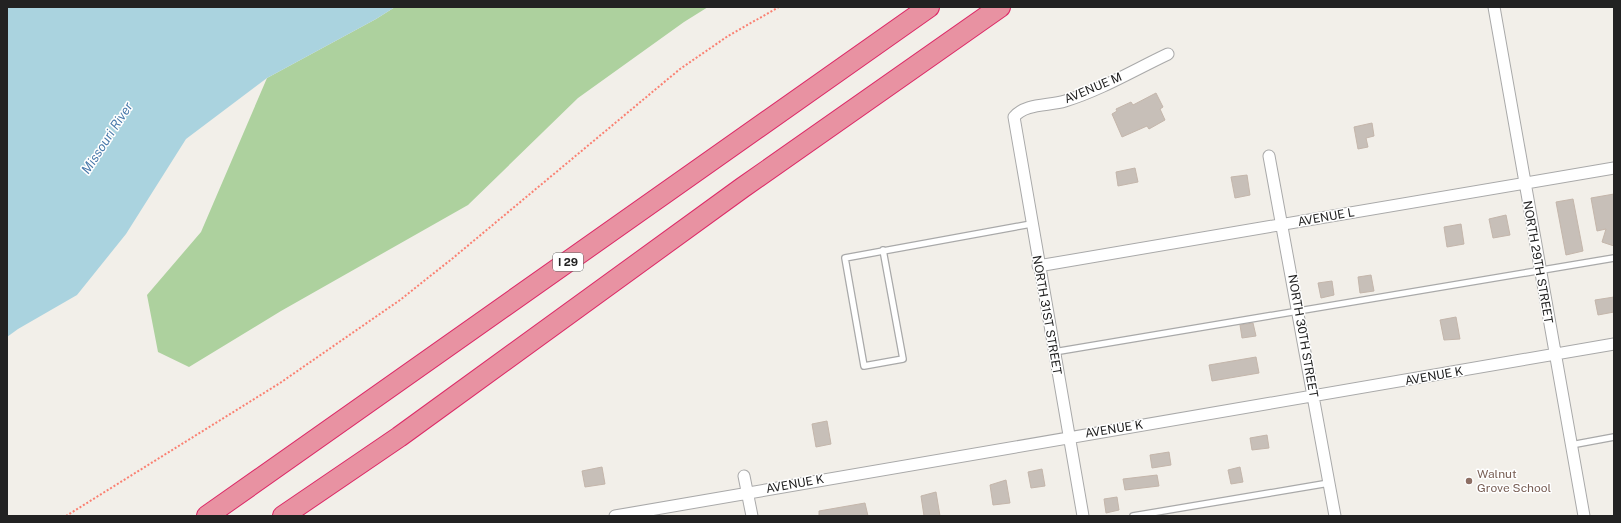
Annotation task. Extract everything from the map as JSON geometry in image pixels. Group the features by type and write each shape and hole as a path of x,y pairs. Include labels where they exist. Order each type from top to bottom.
{"highway":[{"name":"I 29","path":"208,516 929,7"},
{"path":"283,516 399,437 742,188 1000,7"}],"street":[{"name":"NORTH 29TH STREET","path":"1494,7 1539,271 1584,516"},
{"name":"AVENUE M","path":"1016,114 1022,110 1064,101 1085,94 1168,54"},
{"name":"NORTH 31ST STREET","path":"1016,114 1014,124 1083,516"},
{"name":"NORTH 30TH STREET","path":"1269,156 1283,224 1334,516"},
{"name":"AVENUE L","path":"1038,266 1614,168"},
{"name":"AVENUE K","path":"615,516 747,492 1614,344"},
{"path":"744,476 752,516"}],"lane":[{"path":"883,250 903,359 864,366 845,258 883,250 1031,224"},
{"path":"1054,352 1614,258"},
{"path":"1570,445 1614,437"},
{"path":"1133,516 1329,483"}],"path":[{"path":"66,516 280,383 400,300 680,68 728,36 778,7"}],"green space":[{"path":"395,7 708,7 684,22 578,98 468,205 281,311 189,367 158,352 147,295 201,232 267,78 376,19"}],"water":[{"name":"Missouri River","path":"7,7 395,7 376,19 267,78 186,139 126,234 77,295 18,329 7,337"}],"building":[{"path":"1156,93 1163,107 1160,109 1165,120 1149,129 1147,126 1122,137 1112,114 1117,111 1116,109 1131,102 1133,105"},
{"path":"1372,123 1374,136 1366,138 1368,147 1358,149 1354,127"},
{"path":"1135,168 1138,182 1118,186 1116,172"},
{"path":"1247,175 1250,195 1235,198 1231,177"},
{"path":"1614,194 1614,246 1602,242 1606,229 1597,231 1591,198"},
{"path":"1573,199 1583,251 1566,255 1556,202"},
{"path":"1506,215 1510,235 1493,238 1489,219"},
{"path":"1461,224 1464,244 1447,247 1444,227"},
{"path":"1371,275 1374,291 1360,293 1358,277"},
{"path":"1332,281 1334,295 1321,298 1318,283"},
{"path":"1614,297 1614,312 1598,315 1595,300"},
{"path":"1456,317 1460,339 1444,340 1440,320"},
{"path":"1253,323 1256,336 1242,338 1240,325"},
{"path":"1256,357 1259,373 1212,381 1209,365"},
{"path":"827,421 831,444 816,447 812,424"},
{"path":"1267,435 1269,448 1252,450 1250,438"},
{"path":"1169,452 1171,465 1152,468 1150,455"},
{"path":"602,467 605,484 585,487 582,471"},
{"path":"1240,467 1243,482 1231,484 1228,470"},
{"path":"1042,469 1045,486 1031,488 1028,472"},
{"path":"1157,475 1159,486 1125,490 1123,479"},
{"path":"1006,480 1010,503 993,505 990,485"},
{"path":"936,492 940,516 924,516 921,496"},
{"path":"1117,497 1119,510 1106,513 1104,499"},
{"path":"865,503 868,516 819,516 819,511"}],"place":[{"name":"Walnut Grove School","path":"1469,481"}]}
